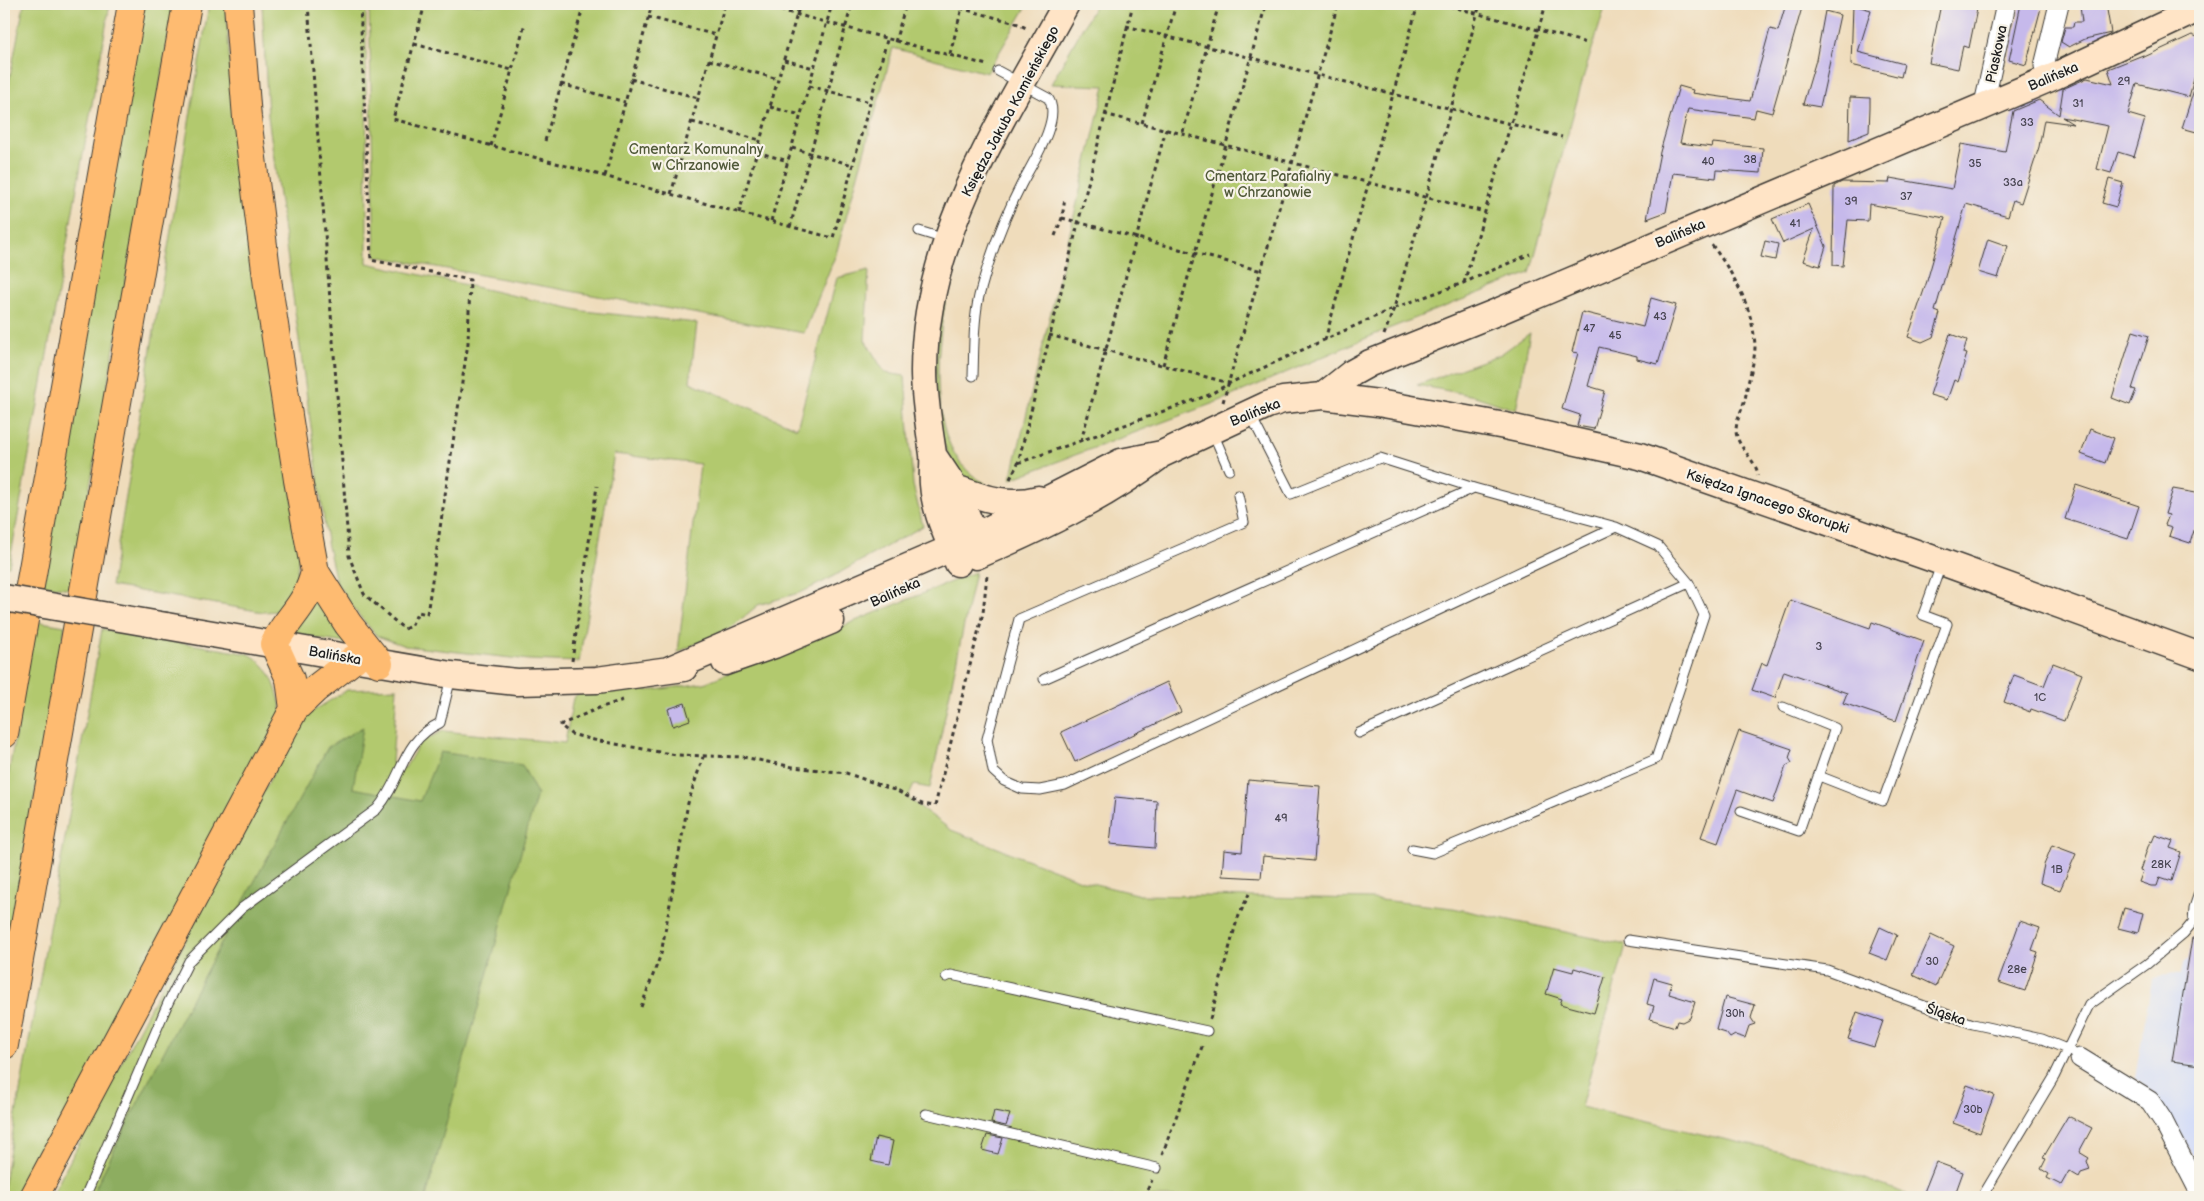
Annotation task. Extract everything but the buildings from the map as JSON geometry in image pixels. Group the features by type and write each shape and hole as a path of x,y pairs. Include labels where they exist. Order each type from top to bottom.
{"highway":[{"path":"5,723 132,4"},
{"path":"4,1046 187,4"},
{"path":"34,1197 294,709 314,690 367,661 348,624 315,572 298,480 268,286 247,118 238,4"},
{"path":"294,709 290,679 274,644 280,631 296,614 306,598 315,572"}],"main road":[{"name":"Księdza Jakuba Kamieńskiego","path":"955,556 942,527 937,510 933,485 933,455 926,406 925,350 935,282 947,240 970,184 1066,4"},
{"name":"Balińska","path":"976,535 1052,521 1125,482 1162,454 1229,418 1283,400 1323,396 1384,350 1696,226 2047,79 2200,8"},
{"path":"1384,350 1372,386 1379,399 1388,405"},
{"name":"Księdza Ignacego Skorupki","path":"1323,396 1388,405 1505,426 1640,456 1942,562 2200,656"},
{"name":"Balińska","path":"4,598 451,675 517,682 570,682 668,670 955,556 976,535 1121,462 1162,454"},
{"name":"Księdza Jakuba Kamieńskiego","path":"933,455 955,488 976,535"},
{"path":"955,488 990,500 1008,503 1026,502 1056,495"}],"street":[{"name":"Piaskowa","path":"1984,104 2006,4"},
{"path":"2047,79 2044,66 2058,4"},
{"name":"Śląska","path":"2074,1054 2150,1101 2162,1119 2200,1193"}],"lane":[{"path":"973,376 974,337 979,297 1003,223 1039,150 1053,114 1052,103 1048,98 998,71"},
{"path":"919,231 947,240"},
{"path":"1229,418 1229,470"},
{"path":"1229,418 1291,494 1380,458 1474,488 1616,527 1658,546 1689,583 1704,615 1656,759 1433,853 1412,849"},
{"path":"1044,679 1474,488"},
{"path":"1238,495 1244,522 1019,619 987,739 993,771 1004,781 1022,789 1040,790 1065,785 1616,527"},
{"path":"1819,776 1883,801 1947,624 1923,615 1942,562"},
{"path":"1359,733 1689,583"},
{"path":"85,1197 168,1003 189,962 242,908 377,809 388,797 412,746 422,732 440,723 451,675"},
{"path":"1741,811 1799,831 1835,728 1783,707"},
{"path":"1982,1197 2074,1054 2089,1005 2147,964 2184,933 2193,922 2194,908 2200,890"},
{"name":"Śląska","path":"1628,940 1827,970 1942,1014 1973,1024 2042,1040 2074,1054"},
{"path":"946,977 951,975 1207,1031"},
{"path":"926,1114 1156,1168"}],"path":[{"path":"308,4 349,556 364,594 404,629 411,626 418,612 427,614 468,343 470,280 371,260 360,4"},
{"path":"425,4 393,119 833,238 887,40"},
{"path":"545,141 584,4"},
{"path":"605,176 652,4"},
{"path":"671,194 725,4"},
{"path":"757,4 887,40 950,54 992,66 998,71"},
{"path":"739,213 800,4"},
{"path":"771,222 832,4"},
{"path":"790,226 852,4"},
{"path":"895,42 906,4"},
{"path":"945,4 962,6 1016,23 1033,32"},
{"path":"1004,480 1011,479 1018,463 1133,4"},
{"path":"1142,123 1176,4"},
{"path":"1183,132 1219,4"},
{"path":"1163,365 1266,4"},
{"path":"1229,418 1222,400 1230,383 1292,162 1320,74 1338,4"},
{"path":"1325,341 1418,4"},
{"path":"1442,4 1587,43"},
{"path":"1384,350 1383,331 1394,308 1480,4"},
{"path":"1464,283 1509,123 1546,4"},
{"path":"950,54 962,6"},
{"path":"648,17 716,35"},
{"path":"491,146 525,22"},
{"path":"1126,26 1562,137"},
{"path":"414,44 512,70"},
{"path":"709,60 778,79"},
{"path":"784,60 814,68"},
{"path":"631,80 698,98"},
{"path":"561,84 626,102"},
{"path":"809,86 870,102"},
{"path":"770,107 801,115"},
{"path":"1104,114 1183,132 1225,146 1292,162 1368,184 1485,212"},
{"path":"692,122 760,140"},
{"path":"1081,441 1166,129"},
{"path":"792,148 853,165"},
{"path":"757,152 788,161"},
{"path":"1055,236 1062,218 1065,198"},
{"path":"1062,218 1262,271"},
{"path":"1696,226 1741,289 1749,317 1755,345 1753,362 1736,432 1745,451 1757,468 1758,477"},
{"path":"1018,463 1209,395 1230,383 1394,308 1464,283 1530,254"},
{"path":"1049,336 1230,383"},
{"path":"571,666 597,486"},
{"path":"560,725 571,734 594,740 676,755 703,757 743,756 793,767 846,773 897,791 922,804 935,806 983,613 986,588"},
{"path":"642,1007 661,954 688,803 703,757"},
{"path":"1144,1197 1207,1031 1237,920 1248,894"}],"shaded area":[{"path":"2200,954 2200,1169 2179,1131 2155,1097 2135,1078 2152,980 2170,973 2181,974 2183,962"}],"green space":[{"path":"24,4 110,4 9,566 4,566 4,108"},
{"path":"141,4 174,4 72,589 42,585"},
{"path":"209,4 226,4 233,120 300,546 295,587 280,611 263,612 111,586"},
{"path":"262,4 366,4 367,263 583,311 697,323 690,382 797,428 837,278 869,270 865,340 885,373 905,376 913,485 923,526 823,582 802,592 758,605 732,627 678,652 700,464 614,454 579,662 529,660 405,646 377,636 357,613 336,582 327,542 268,116"},
{"name":"Cmentarz Komunalny w Chrzanowie","path":"369,4 1028,4 987,73 893,48 836,254 804,333 375,256"},
{"name":"Cmentarz Parafialny w Chrzanowie","path":"1096,4 1606,4 1584,75 1530,273 1383,331 1222,400 1011,479 1105,86 1051,84"},
{"path":"957,248 944,306 940,341 938,376 940,409 948,440 962,465 985,483 984,489 966,477 953,462 944,444 938,424 935,382 938,303 944,280"},
{"path":"1530,333 1516,410 1475,396 1417,385 1501,354"},
{"path":"975,572 930,788 914,785 908,798 951,830 1083,881 1140,895 1372,899 1453,908 1626,945 1581,1107 1799,1156 1907,1194 1906,1197 51,1197 302,718 347,690 397,688 392,763 405,768 420,742 443,731 565,743 573,698 579,693 655,690 704,683"},
{"path":"316,597 351,644 287,634"},
{"path":"35,621 65,626 4,968 4,800"},
{"path":"102,629 249,654 263,665 272,678 282,712 26,1197 4,1197 4,1182"},
{"path":"363,727 353,788 420,801 440,752 522,765 537,794 426,1197 91,1197 177,1027 328,747"}]}
